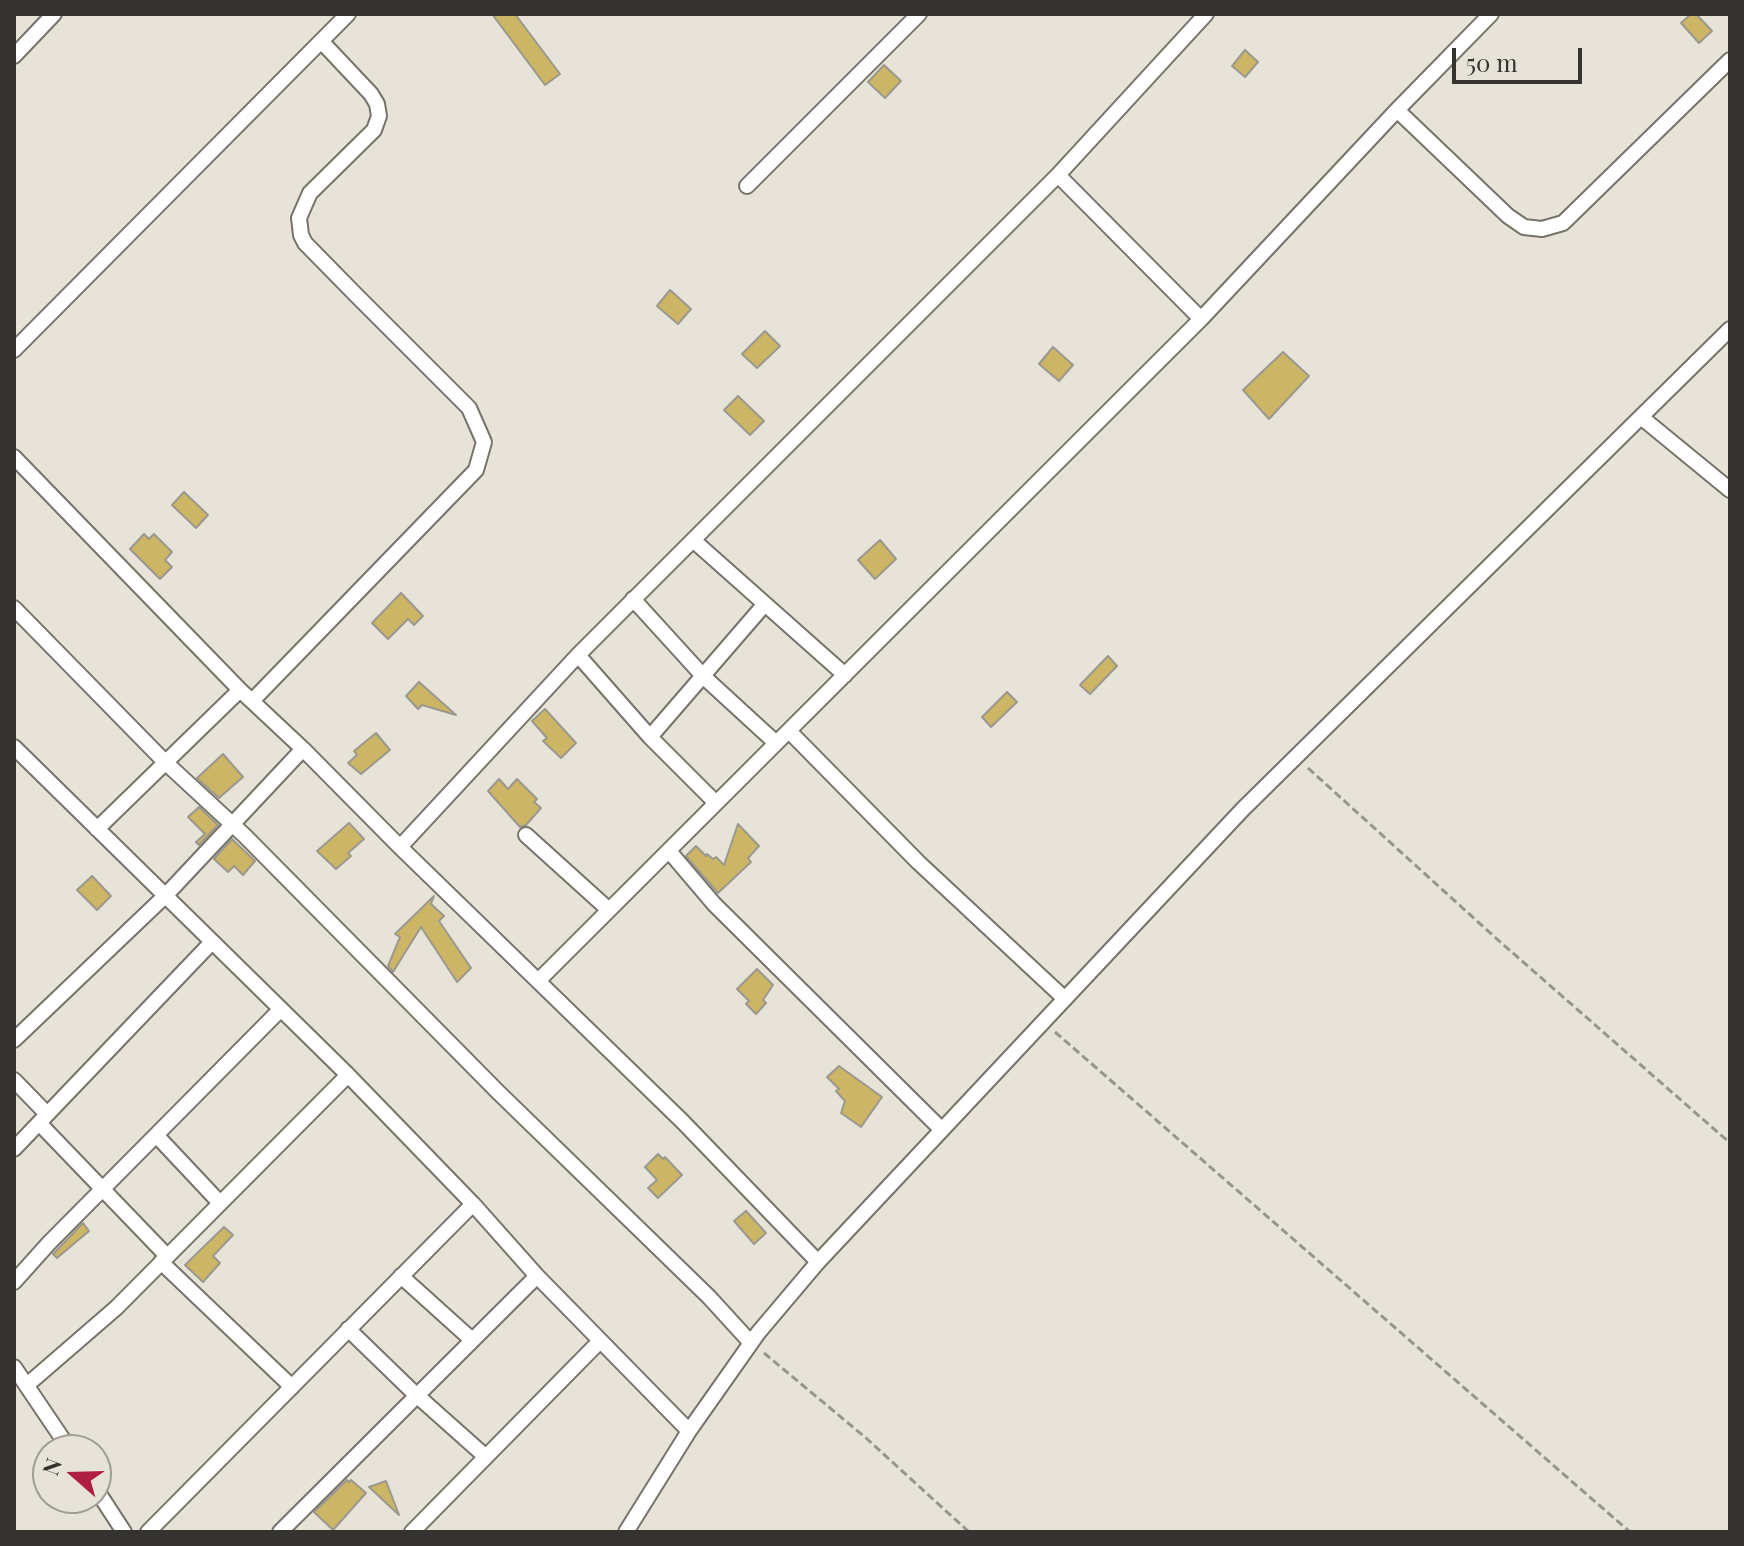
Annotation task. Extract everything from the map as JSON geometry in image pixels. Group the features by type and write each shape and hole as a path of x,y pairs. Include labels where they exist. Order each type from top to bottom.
{"street":[{"path":"14,56 54,14"},
{"path":"14,350 348,14"},
{"path":"747,186 919,14"},
{"path":"400,847 578,655 1058,175 1206,14"},
{"path":"539,980 1201,319 1491,14"},
{"path":"252,701 476,470 484,442 469,408 301,235 299,218 310,193 374,130 379,116 371,94 322,42"},
{"path":"1397,110 1508,216 1524,227 1542,229 1563,223 1730,60"},
{"path":"1058,175 1201,319"},
{"path":"626,1532 689,1431 751,1343 818,1262 1243,809 1730,329"},
{"path":"1641,417 1730,490"},
{"path":"14,457 240,690 682,1121 818,1262"},
{"path":"693,540 845,675"},
{"path":"633,599 704,677 776,743"},
{"path":"650,737 764,605"},
{"path":"14,608 165,762 364,953 551,1144 709,1297 751,1343"},
{"path":"578,655 650,737 716,803"},
{"path":"97,829 240,690"},
{"path":"789,731 918,862 1065,999"},
{"path":"14,747 348,1075 473,1204 537,1276 689,1431"},
{"path":"14,1040 165,896 303,749"},
{"path":"526,835 609,910"},
{"path":"669,851 714,904 942,1130"},
{"path":"14,1149 212,942"},
{"path":"14,1282 281,1009"},
{"path":"27,1385 116,1308 348,1075"},
{"path":"14,1080 102,1190 164,1259 292,1387"},
{"path":"157,1136 220,1203"},
{"path":"148,1532 473,1204"},
{"path":"401,1276 472,1340"},
{"path":"280,1532 537,1276"},
{"path":"348,1329 486,1457"},
{"path":"412,1532 600,1341"},
{"path":"14,1367 59,1434"},
{"path":"112,1514 124,1532"}],"path":[{"path":"1296,757 1498,940 1730,1143"},
{"path":"1043,1022 1630,1532"},
{"path":"751,1343 866,1438 969,1532"}],"building":[{"path":"492,14 515,14 560,74 545,85"},
{"path":"1691,14 1696,14 1712,31 1699,43 1681,23"},
{"path":"1245,50 1258,62 1245,77 1232,66"},
{"path":"884,65 901,81 885,98 868,82"},
{"path":"670,290 691,309 678,324 657,306"},
{"path":"765,331 780,346 757,368 742,354"},
{"path":"1053,347 1073,365 1059,381 1039,364"},
{"path":"1283,352 1309,376 1269,419 1243,390"},
{"path":"738,396 764,421 750,435 724,410"},
{"path":"184,492 208,515 196,528 172,505"},
{"path":"144,534 149,539 154,534 172,552 165,560 172,567 160,579 130,549"},
{"path":"880,540 896,559 875,579 858,560"},
{"path":"401,593 423,616 414,625 408,619 388,639 372,623"},
{"path":"1108,656 1117,666 1090,694 1080,685"},
{"path":"419,682 456,715 422,705 418,709 406,696"},
{"path":"1007,692 1017,702 991,727 982,717"},
{"path":"545,709 576,743 561,758 543,741 547,738 532,721"},
{"path":"376,733 390,750 361,774 348,763 357,755 354,751"},
{"path":"223,754 243,777 219,798 197,778"},
{"path":"499,779 508,789 517,779 537,799 534,802 541,808 526,825 520,827 488,791"},
{"path":"199,807 218,825 199,845 196,842 205,834 188,817"},
{"path":"349,823 364,839 336,869 317,851"},
{"path":"738,824 759,846 748,858 751,862 718,893 686,856 696,846 706,856 716,857 724,865"},
{"path":"232,839 255,861 243,875 234,866 228,872 214,859"},
{"path":"92,876 111,896 97,910 77,890"},
{"path":"434,896 431,904 444,916 439,921 471,968 457,982 421,927 393,972 388,966 400,937 395,934"},
{"path":"757,969 773,985 763,1000 766,1003 756,1014 737,989"},
{"path":"839,1066 882,1097 861,1127 841,1113 845,1101 827,1077"},
{"path":"658,1154 682,1175 658,1198 648,1188 657,1180 645,1167"},
{"path":"746,1211 766,1233 754,1244 734,1221"},
{"path":"83,1223 89,1231 57,1258 53,1254"},
{"path":"224,1227 233,1235 213,1256 220,1263 203,1282 185,1265"},
{"path":"347,1480 366,1493 333,1530 314,1512"},
{"path":"386,1481 399,1515 369,1487"}]}
